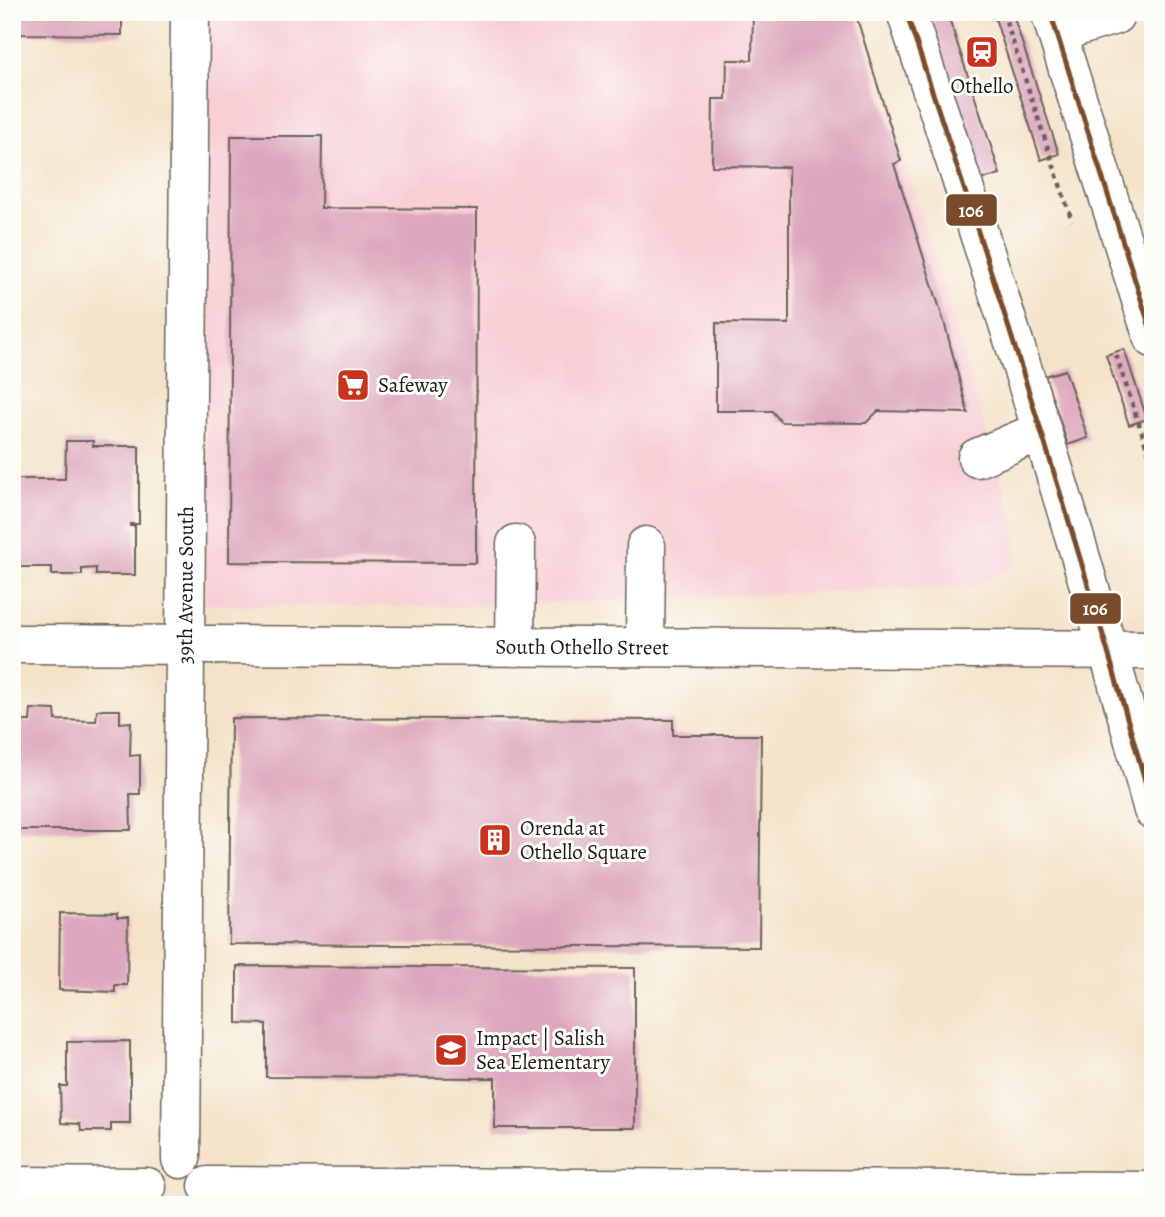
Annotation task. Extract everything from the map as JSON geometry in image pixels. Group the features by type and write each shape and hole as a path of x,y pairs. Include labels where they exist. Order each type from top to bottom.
{"street":[{"name":"39th Avenue South","path":"181,1159 190,12"},
{"path":"905,12 990,265 1153,810"},
{"path":"1115,15 1054,22 1153,338"},
{"path":"977,458 1041,431"},
{"path":"515,647 516,544"},
{"path":"645,647 646,546"},
{"name":"South Othello Street","path":"12,644 1153,650"},
{"path":"12,1186 150,1196 151,1173 166,1160 181,1159 196,1165 203,1172 206,1196 1014,1198 1153,1191"}],"shaded area":[{"path":"209,12 858,12 1016,528 1014,565 978,586 448,607 205,605"}],"building":[{"path":"12,12 122,12 122,35 12,34"},
{"path":"753,12 855,12 901,161 894,164 945,325 968,413 878,411 866,423 781,422 772,411 716,411 716,323 789,324 789,167 712,166 713,99 726,99 727,60 752,60"},
{"path":"924,12 947,12 1000,174 980,180"},
{"path":"993,12 1012,12 1059,154 1041,160"},
{"name":"Safeway","path":"231,136 322,136 321,208 477,209 476,563 229,562"},
{"path":"1124,349 1147,419 1129,425 1106,355"},
{"path":"1065,370 1088,438 1068,445 1045,376"},
{"path":"66,441 93,441 93,446 139,446 139,524 130,524 135,526 135,575 96,575 96,568 82,569 82,575 52,575 52,567 12,567 12,479 65,479"},
{"path":"31,709 55,710 56,720 96,721 97,710 120,710 120,723 131,722 130,756 140,755 140,794 130,794 131,830 12,830 12,721 30,721"},
{"name":"Orenda at Othello Square","path":"231,718 673,720 673,735 761,735 759,947 229,944"},
{"path":"60,913 117,914 117,918 128,918 127,985 115,985 115,992 59,990"},
{"name":"Impact | Salish Sea Elementary","path":"237,966 635,968 635,1128 495,1128 495,1078 266,1077 266,1024 237,1023"},
{"path":"130,1041 130,1123 111,1123 111,1131 81,1131 80,1124 61,1123 60,1086 67,1086 67,1042"}],"transit line":[{"name":"106","path":"906,12 1034,409 1153,809"},
{"name":"106","path":"1050,12 1153,337"}],"place":[{"name":"Othello","path":"982,52"},
{"name":"Safeway","path":"353,385"},
{"name":"Orenda at Othello Square","path":"495,840"},
{"name":"Impact | Salish Sea Elementary","path":"451,1050"}]}
